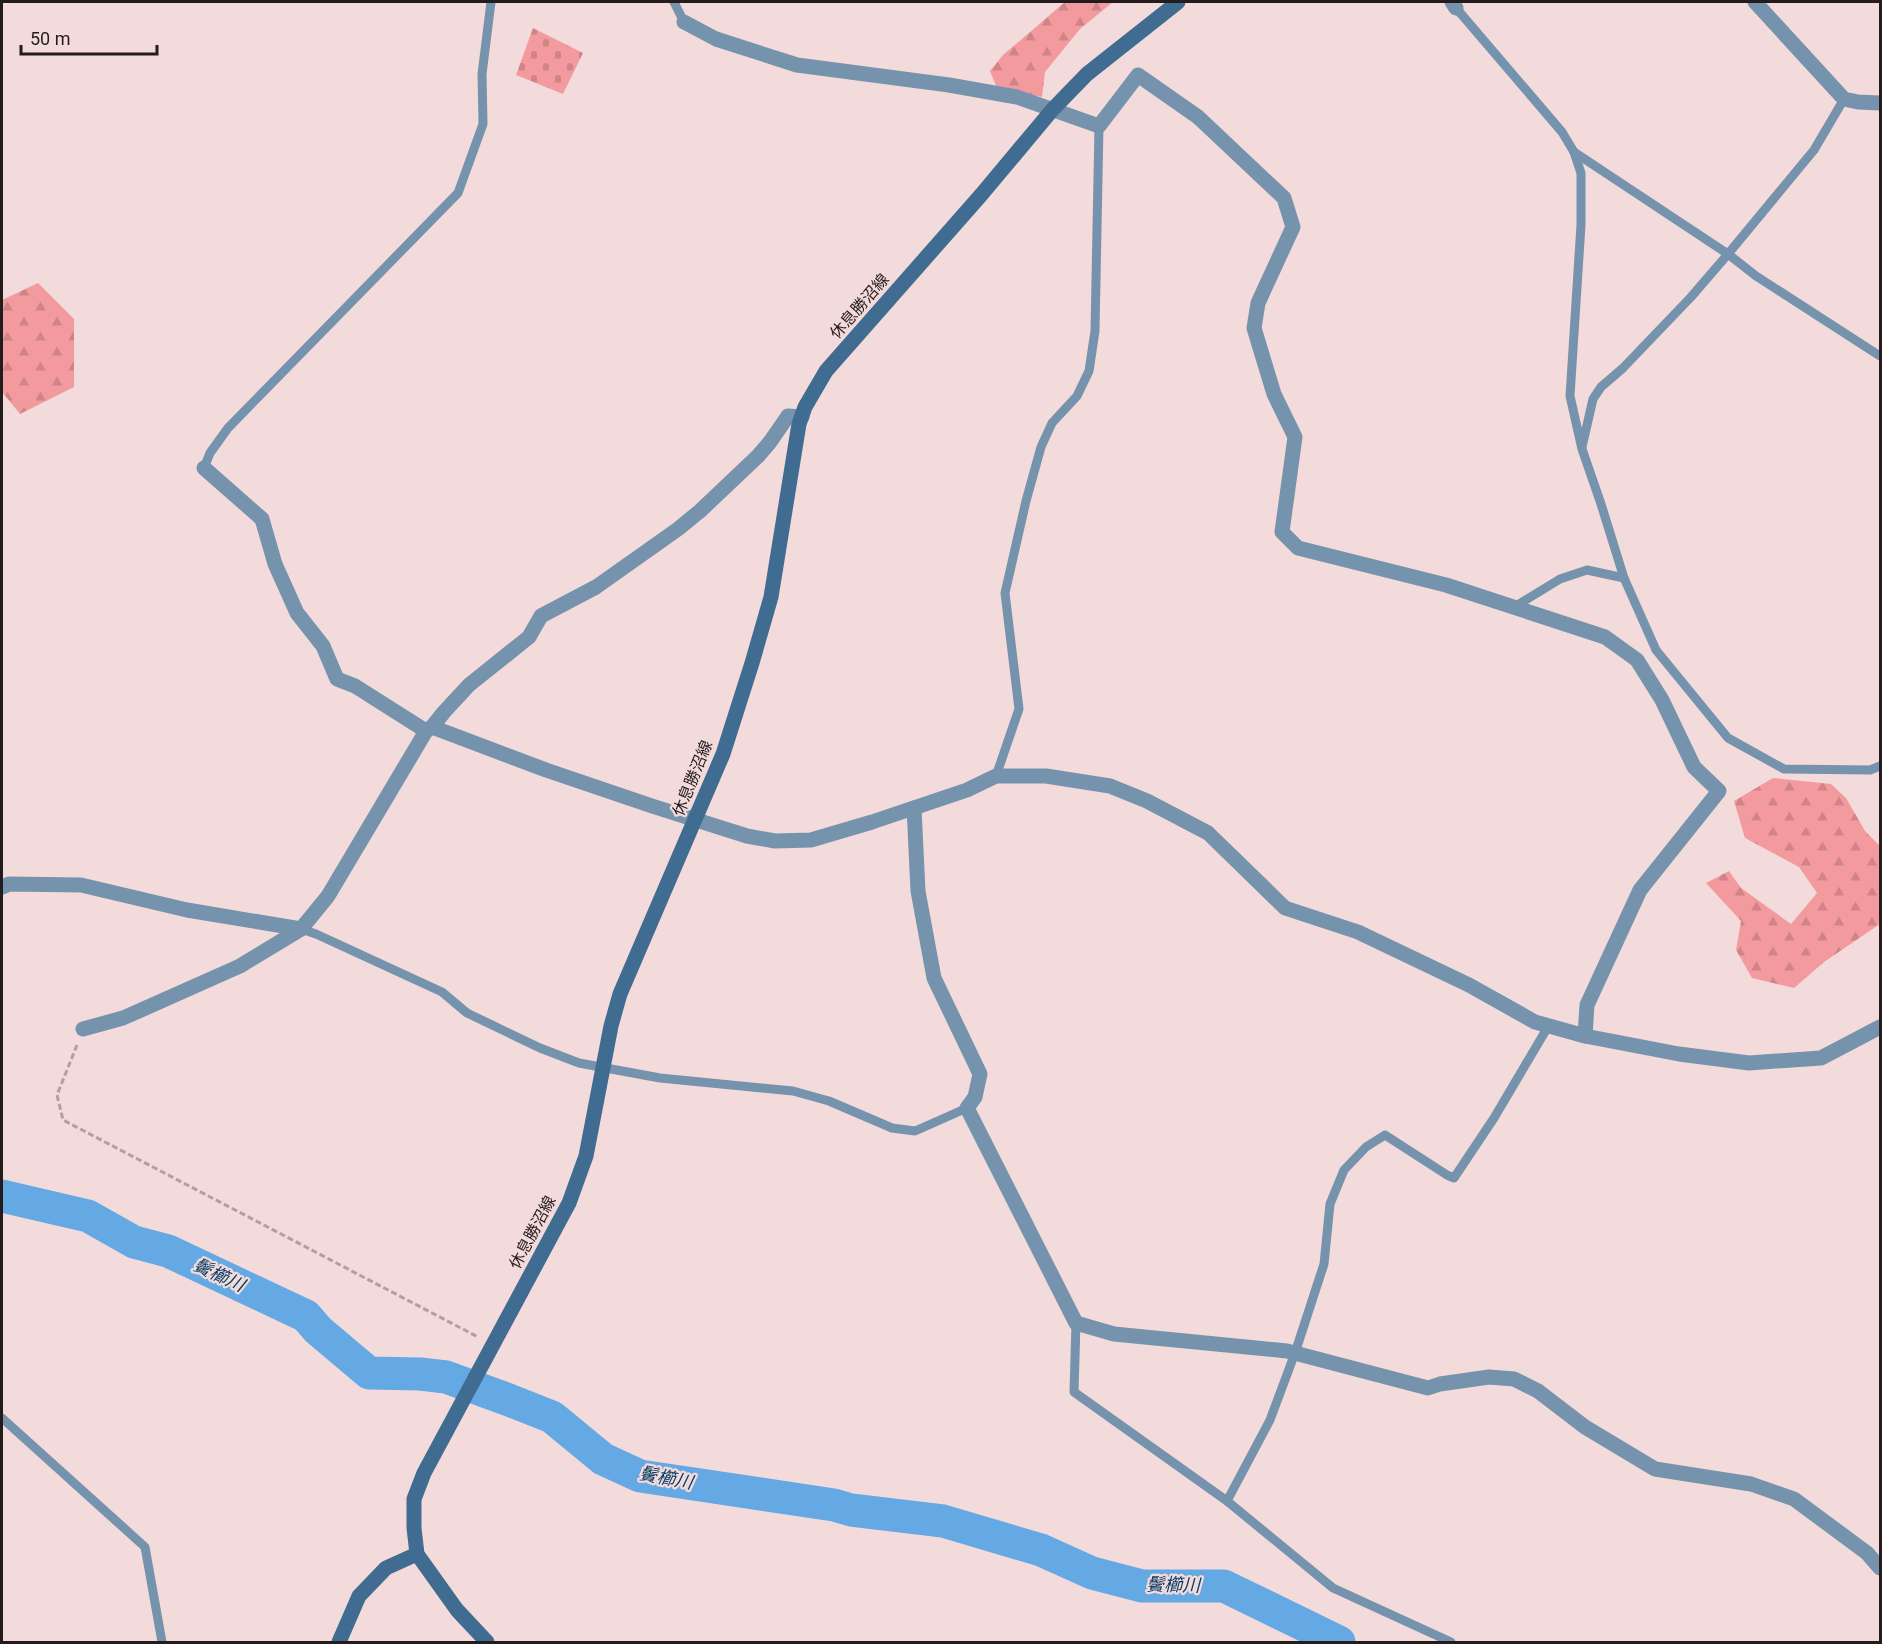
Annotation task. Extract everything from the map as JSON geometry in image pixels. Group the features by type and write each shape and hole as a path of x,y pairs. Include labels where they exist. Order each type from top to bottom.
{"main road":[{"name":"休息勝沼線","path":"487,1642 457,1610 417,1554 414,1499 424,1473 569,1203 586,1156 611,1026 620,994 723,754 752,663 771,597 799,424 805,407 826,371 981,195 1053,109 1087,74 1178,2"},
{"path":"339,1642 359,1596 386,1568 417,1554"}],"street":[{"path":"1755,2 1844,99 1881,103"},
{"path":"684,21 716,39 797,65 950,85 1017,97 1100,126 1138,75 1198,117 1284,198 1293,227 1258,303 1254,328 1274,394 1295,438 1282,532 1298,548 1446,585 1605,637 1637,660 1662,700 1694,767 1719,791 1640,890 1587,1005 1585,1036"},
{"path":"83,1029 123,1018 240,966 301,929 328,896 429,729 469,685 529,637 541,616 596,587 678,529 708,504 771,442 788,416 802,417"},
{"path":"204,468 262,519 276,564 297,613 323,646 337,679 355,686 429,729 695,820 747,836 775,841 811,840 967,790 996,776 1046,776 1110,786 1147,801 1208,833 1285,908 1358,932 1469,985 1535,1022 1549,1024 1585,1036 1679,1054 1749,1063 1821,1058 1881,1028"},
{"path":"914,808 918,891 934,978 980,1074 975,1097 967,1108 1076,1323 1114,1334 1295,1353 1428,1388 1440,1384 1489,1377 1514,1379 1538,1391 1586,1427 1655,1469 1751,1484 1794,1499 1867,1553 1881,1568"},
{"path":"2,887 9,884 81,885 187,910 301,929"}],"lane":[{"path":"204,468 210,453 228,428 458,193 483,124 482,74 491,2"},
{"path":"674,2 684,21"},
{"path":"1454,5 1562,132 1574,152 1581,173 1581,225 1570,396 1582,449 1624,579 1656,650 1728,738 1784,769 1870,770 1881,765"},
{"path":"1582,449 1593,399 1601,387 1623,368 1691,297 1728,254 1814,150 1844,99"},
{"path":"996,776 1019,709 1005,593 1018,536 1041,447 1052,423 1077,396 1089,371 1095,331 1100,126"},
{"path":"1574,152 1728,254 1756,276 1881,356"},
{"path":"1514,607 1560,579 1587,570 1624,579"},
{"path":"301,929 442,992 467,1013 540,1048 579,1063 660,1078 793,1091 830,1101 892,1128 915,1131 967,1108"},
{"path":"1227,1501 1270,1420 1295,1353 1324,1264 1330,1204 1344,1170 1366,1147 1385,1135 1454,1178 1494,1118 1549,1024"},
{"path":"1076,1323 1074,1392 1227,1501 1333,1588 1451,1642"},
{"path":"2,1418 145,1547 162,1642"}],"path":[{"path":"83,1029 57,1095 63,1120 490,1348"}],"green space":[{"path":"1065,2 1113,2 1080,29 1045,72 1042,97 997,88 990,71 1003,55"},
{"path":"533,28 583,53 563,94 516,75"},
{"path":"38,283 74,319 74,387 20,414 2,392 2,300"},
{"path":"1773,778 1831,784 1846,798 1865,831 1880,846 1880,924 1824,962 1794,988 1752,978 1736,950 1741,921 1706,883 1729,871 1741,888 1791,924 1817,893 1799,867 1745,838 1734,801"}],"waterway":[{"name":"鬢櫛川","path":"2,1196 88,1216 134,1242 168,1251 306,1316 318,1330 369,1373 446,1377 552,1417 603,1459 640,1476 834,1505 851,1510 943,1521 1041,1550 1092,1573 1142,1586 1224,1586 1339,1642"}]}
